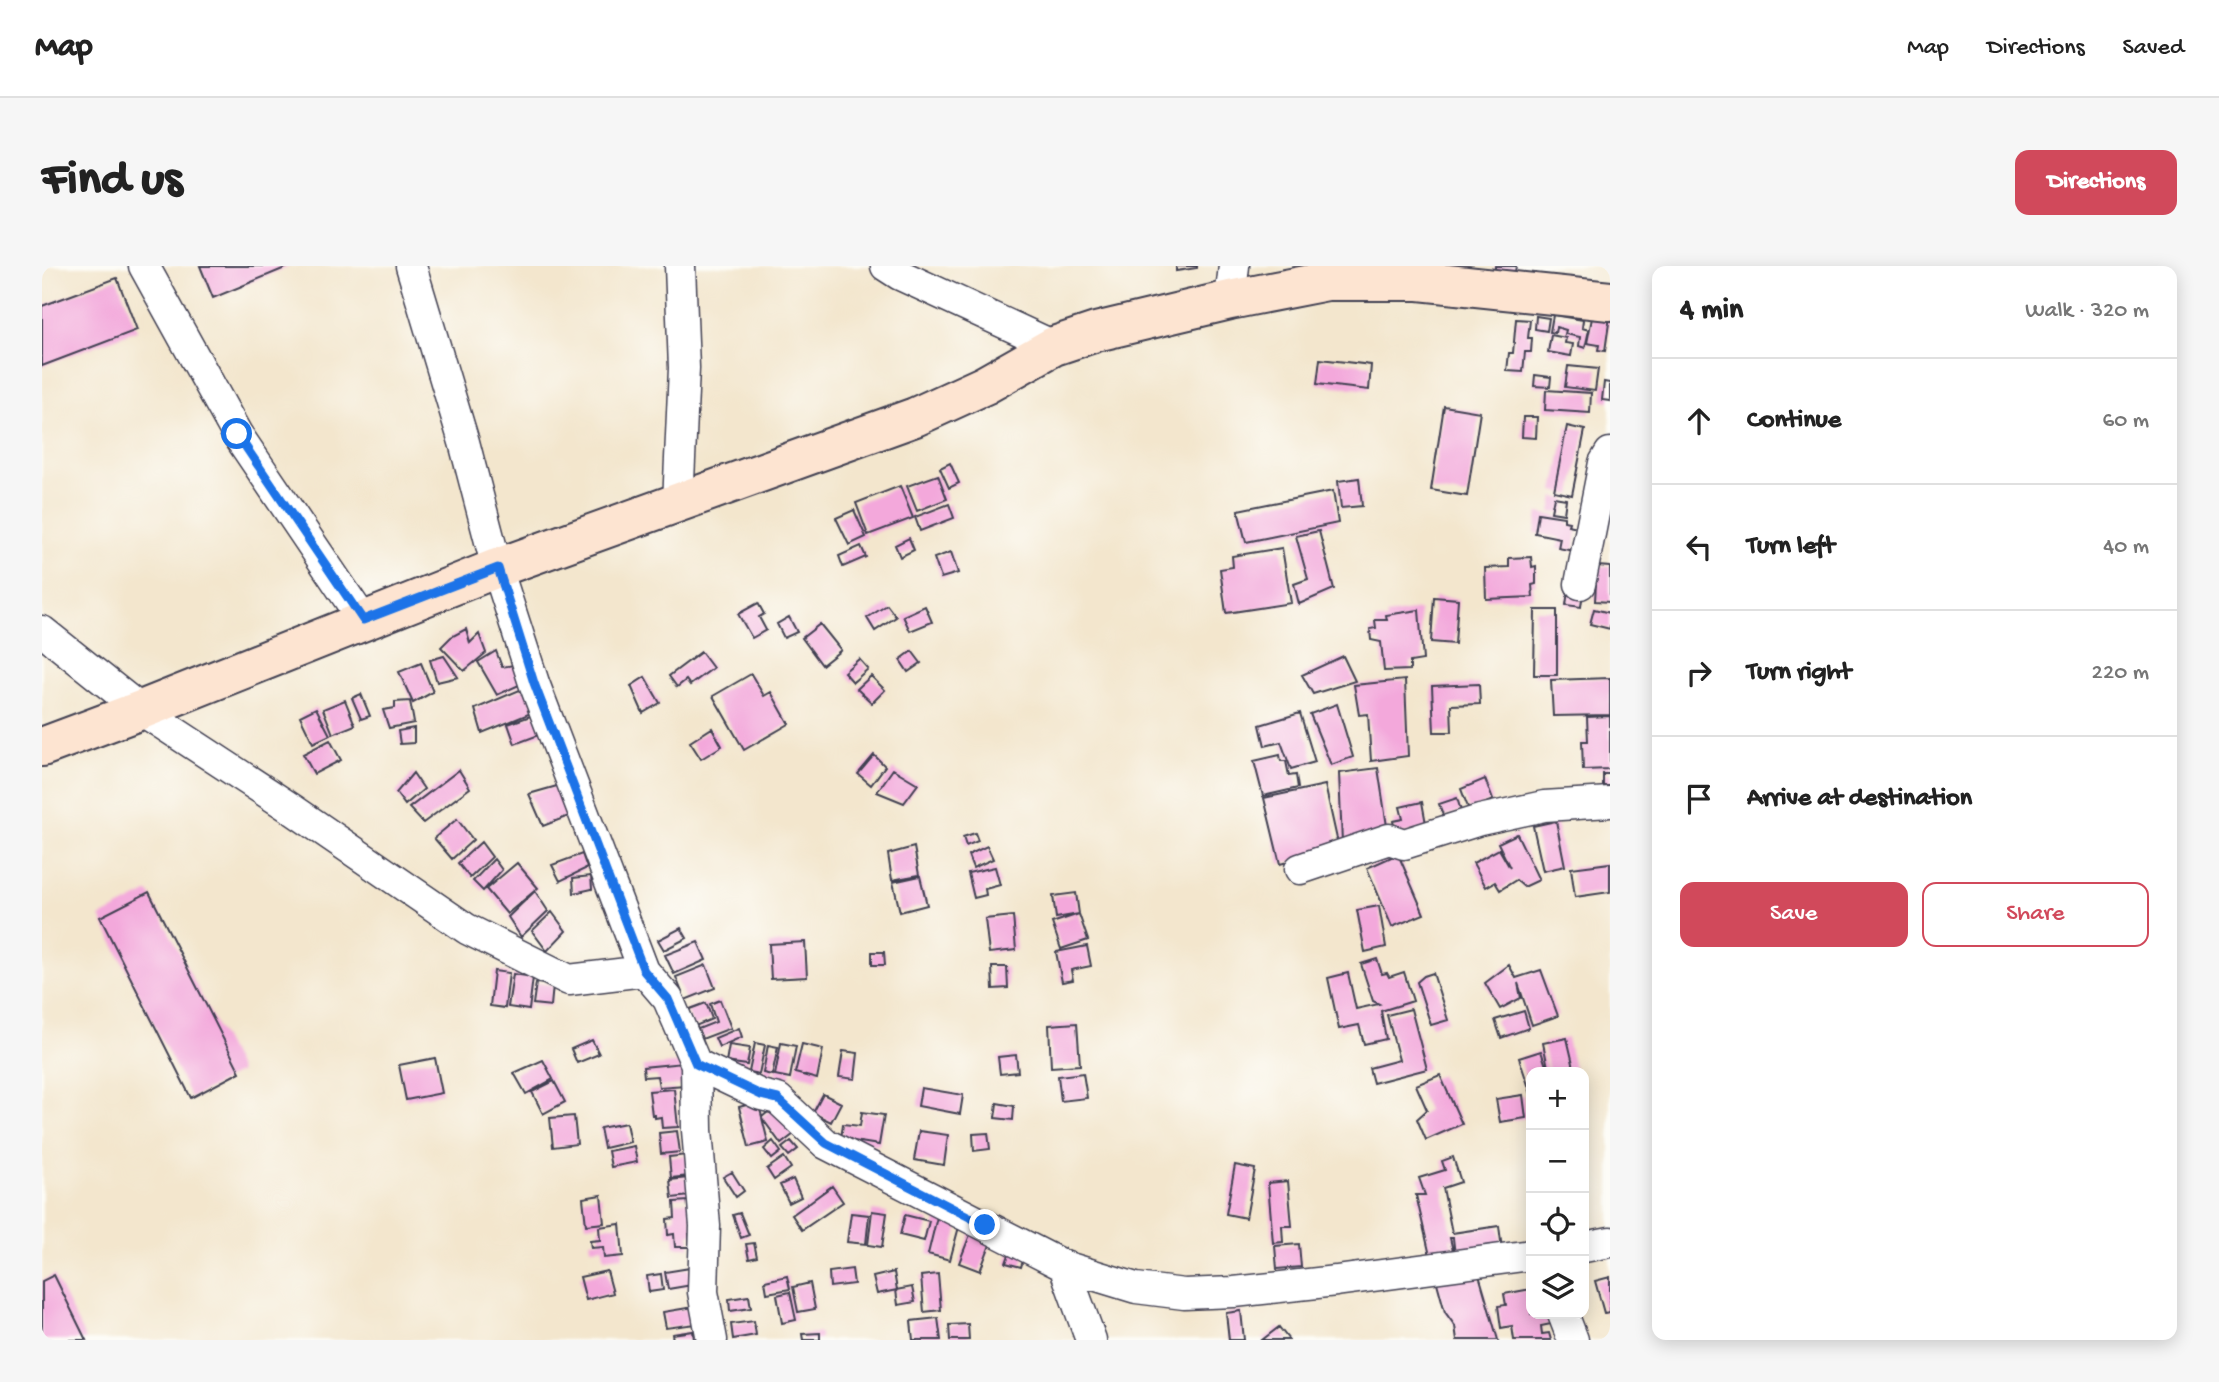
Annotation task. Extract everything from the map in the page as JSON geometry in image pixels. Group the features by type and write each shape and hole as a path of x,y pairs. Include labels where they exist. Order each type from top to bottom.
{"main road":[{"path":"42,747 498,568 915,417 985,385 1054,346 1232,283 1419,281 1610,301"}],"street":[{"path":"144,266 237,434 363,620"},
{"path":"411,266 534,683 644,971 668,999 696,1064 697,1130 705,1226 703,1292 712,1340"},
{"path":"678,504 684,368 680,266"},
{"path":"886,266 900,275 1054,346"},
{"path":"1580,584 1604,463 1610,453"},
{"path":"42,631 141,710 467,929 569,980 644,971"},
{"path":"1300,869 1389,839 1404,844 1480,820 1545,806 1610,802"},
{"path":"696,1064 761,1095 778,1099 826,1143 1064,1266 1136,1289 1184,1294 1234,1292 1526,1256"},
{"path":"1589,1246 1610,1242"},
{"path":"1064,1266 1091,1340"},
{"path":"1565,1319 1573,1340"}],"building":[{"path":"200,266 290,266 213,298"},
{"path":"1176,266 1197,266 1197,268 1176,271"},
{"path":"1495,266 1516,266 1515,272 1495,272"},
{"path":"117,278 137,330 42,366 42,306"},
{"path":"1593,313 1610,316 1605,351 1598,350 1599,345 1587,343"},
{"path":"1553,315 1583,320 1582,328 1589,330 1585,348 1579,346 1580,337 1565,334 1566,330 1556,327 1555,333 1550,332"},
{"path":"1536,316 1549,318 1547,331 1535,329"},
{"path":"1516,319 1530,320 1528,338 1532,338 1531,352 1525,352 1523,372 1507,371 1509,353 1513,353"},
{"path":"1551,335 1566,338 1565,343 1573,344 1571,356 1548,352"},
{"path":"1320,359 1371,365 1369,390 1317,384"},
{"path":"1568,366 1598,369 1595,391 1565,387"},
{"path":"1535,375 1551,377 1550,387 1534,386"},
{"path":"1604,382 1610,383 1610,401 1602,400"},
{"path":"1546,390 1591,393 1590,413 1545,410"},
{"path":"1444,406 1480,412 1467,496 1431,490"},
{"path":"1523,417 1537,417 1536,438 1522,437"},
{"path":"1567,426 1585,430 1572,495 1554,491"},
{"path":"950,463 959,483 949,488 940,468"},
{"path":"938,475 947,499 917,511 907,486"},
{"path":"1359,478 1362,506 1341,508 1338,481"},
{"path":"900,486 913,518 868,535 856,503"},
{"path":"1333,491 1338,523 1246,542 1238,510"},
{"path":"1554,497 1566,499 1564,514 1551,512"},
{"path":"949,504 954,518 920,531 915,517"},
{"path":"854,510 866,537 849,545 836,518"},
{"path":"1538,513 1564,517 1564,521 1569,522 1568,525 1578,527 1574,551 1558,548 1560,538 1535,533"},
{"path":"1319,531 1334,589 1299,604 1294,584 1308,579 1296,536"},
{"path":"909,538 914,550 900,557 895,545"},
{"path":"861,546 866,557 843,567 839,556"},
{"path":"1282,548 1291,603 1226,613 1220,569 1233,567 1232,556"},
{"path":"951,552 958,573 941,578 934,558"},
{"path":"1531,557 1532,567 1536,566 1536,584 1532,585 1533,597 1486,599 1485,568 1509,567 1509,558"},
{"path":"1597,566 1610,567 1610,602 1595,601"},
{"path":"1568,591 1583,592 1581,607 1566,605"},
{"path":"1434,597 1458,599 1455,644 1431,642"},
{"path":"758,603 764,614 759,617 766,630 752,638 738,614"},
{"path":"887,605 896,617 875,631 867,618"},
{"path":"925,606 932,622 910,631 903,616"},
{"path":"1594,609 1610,613 1610,629 1590,624"},
{"path":"1419,610 1423,660 1410,662 1410,670 1384,671 1381,642 1371,640 1370,629 1376,628 1375,620 1387,620 1386,615"},
{"path":"1535,610 1557,610 1557,675 1534,675"},
{"path":"789,617 797,632 784,638 777,624"},
{"path":"820,624 841,650 822,665 802,638"},
{"path":"466,629 470,643 479,634 486,653 464,671 441,647 451,637"},
{"path":"496,651 502,667 520,664 528,681 497,695 478,662"},
{"path":"912,651 921,663 908,672 900,660"},
{"path":"701,652 713,668 690,685 686,680 677,687 669,676"},
{"path":"444,656 458,677 437,682 430,660"},
{"path":"1343,656 1355,681 1313,694 1302,675"},
{"path":"859,659 868,669 853,682 844,672"},
{"path":"421,663 433,692 413,703 399,672"},
{"path":"751,674 764,696 771,692 789,724 744,750 713,696"},
{"path":"871,676 885,690 872,703 857,689"},
{"path":"645,677 660,703 643,713 631,686"},
{"path":"1610,678 1610,715 1553,716 1551,680"},
{"path":"1405,680 1408,756 1371,761 1368,714 1359,715 1354,685"},
{"path":"1479,684 1480,704 1451,705 1452,732 1434,732 1432,686"},
{"path":"529,686 536,711 482,733 475,709"},
{"path":"361,694 370,716 361,719 352,698"},
{"path":"345,700 355,725 333,734 323,709"},
{"path":"410,701 414,723 389,728 383,710 395,708 395,702"},
{"path":"1337,704 1353,757 1331,765 1310,714"},
{"path":"316,708 330,735 313,743 300,716"},
{"path":"1300,713 1315,762 1291,769 1281,742 1265,746 1260,725"},
{"path":"536,714 544,733 515,744 508,724"},
{"path":"1610,716 1610,769 1583,770 1582,741 1588,741 1587,717"},
{"path":"414,728 414,743 400,744 398,731"},
{"path":"712,728 722,746 701,759 690,742"},
{"path":"330,740 341,760 314,774 303,754"},
{"path":"874,755 885,766 871,785 858,774"},
{"path":"1280,755 1281,761 1286,761 1289,776 1296,775 1298,788 1263,796 1254,761"},
{"path":"1378,768 1389,839 1342,842 1339,773"},
{"path":"893,769 918,784 904,803 877,792"},
{"path":"459,770 470,788 423,823 409,808"},
{"path":"413,773 424,789 405,805 396,793"},
{"path":"1603,774 1610,774 1610,786 1603,786"},
{"path":"1485,779 1493,800 1469,810 1461,789"},
{"path":"564,784 574,814 543,826 529,794"},
{"path":"1325,785 1339,848 1280,864 1264,798"},
{"path":"1457,798 1461,811 1444,817 1439,804"},
{"path":"1422,802 1427,829 1396,835 1393,821 1403,819 1400,807"},
{"path":"457,819 473,840 452,859 434,838"},
{"path":"1556,821 1565,866 1543,871 1533,826"},
{"path":"975,833 978,841 966,846 963,837"},
{"path":"1517,834 1539,880 1524,887 1516,880 1500,890 1495,882 1486,887 1473,863 1499,849 1510,868 1498,843"},
{"path":"481,842 492,857 470,878 458,863"},
{"path":"987,846 993,859 973,868 968,855"},
{"path":"914,847 919,875 892,880 888,854"},
{"path":"582,854 587,868 560,881 552,865"},
{"path":"1398,854 1424,914 1392,927 1367,868"},
{"path":"494,859 502,870 483,891 473,881"},
{"path":"517,863 538,888 507,914 486,889"},
{"path":"1610,863 1610,892 1575,897 1571,868"},
{"path":"995,867 1000,885 985,889 986,895 974,898 968,873"},
{"path":"591,876 592,889 574,893 573,878"},
{"path":"920,876 927,905 900,912 893,882"},
{"path":"535,891 548,911 521,937 508,917"},
{"path":"149,892 240,1072 191,1098 100,917"},
{"path":"1076,893 1079,914 1056,918 1053,896"},
{"path":"1379,906 1386,947 1365,952 1357,910"},
{"path":"552,912 566,931 547,951 532,931"},
{"path":"1079,914 1088,940 1061,949 1052,923"},
{"path":"1013,916 1016,950 989,953 985,919"},
{"path":"681,928 687,938 664,950 658,940"},
{"path":"698,942 706,960 674,974 665,955"},
{"path":"805,942 807,977 771,979 769,944"},
{"path":"1087,946 1091,966 1071,970 1073,980 1062,982 1056,952"},
{"path":"872,952 884,952 885,965 872,965"},
{"path":"1377,959 1382,974 1387,973 1389,977 1404,972 1413,1001 1381,1011 1386,1039 1364,1044 1359,1025 1339,1029 1328,978 1348,973 1356,1009 1379,1004 1373,1001 1361,964"},
{"path":"706,965 715,988 685,1000 676,977"},
{"path":"1509,965 1516,978 1541,970 1558,1016 1532,1025 1518,983 1521,998 1500,1009 1485,983"},
{"path":"992,967 1007,967 1008,988 993,989"},
{"path":"494,971 509,973 505,1008 490,1006"},
{"path":"1433,973 1448,1020 1431,1025 1417,982"},
{"path":"513,974 533,977 529,1010 508,1007"},
{"path":"536,983 553,985 551,1006 533,1004"},
{"path":"720,1000 731,1028 702,1039 698,1029 716,1022 710,1004"},
{"path":"706,1003 712,1019 693,1027 687,1010"},
{"path":"1411,1009 1427,1069 1373,1083 1369,1068 1399,1060 1387,1015"},
{"path":"1524,1011 1529,1028 1501,1038 1495,1020"},
{"path":"1077,1023 1080,1065 1051,1067 1049,1025"},
{"path":"739,1028 742,1037 719,1047 715,1038"},
{"path":"1567,1038 1574,1067 1548,1067 1543,1043"},
{"path":"592,1040 599,1054 577,1063 571,1049"},
{"path":"755,1043 765,1045 759,1074 749,1072"},
{"path":"781,1043 796,1046 790,1078 775,1075"},
{"path":"802,1044 823,1049 817,1079 795,1073"},
{"path":"729,1045 750,1048 747,1065 726,1062"},
{"path":"768,1045 778,1047 772,1075 763,1073"},
{"path":"843,1051 858,1053 855,1079 839,1077"},
{"path":"1541,1051 1546,1067 1526,1067 1526,1079 1519,1058"},
{"path":"1016,1055 1018,1072 1000,1074 998,1057"},
{"path":"435,1058 442,1093 406,1100 399,1065"},
{"path":"543,1060 553,1079 526,1094 514,1073"},
{"path":"683,1063 685,1085 659,1087 657,1076 644,1077 643,1067"},
{"path":"1083,1073 1087,1098 1061,1101 1058,1076"},
{"path":"1440,1075 1462,1124 1426,1140 1417,1119 1427,1110 1416,1085"},
{"path":"554,1081 565,1102 543,1114 532,1092"},
{"path":"921,1088 963,1095 960,1114 918,1106"},
{"path":"674,1089 678,1127 662,1128 661,1117 655,1118 655,1115 652,1115 649,1091"},
{"path":"823,1094 841,1103 831,1122 813,1113"},
{"path":"1523,1095 1526,1118 1500,1122 1496,1099"},
{"path":"758,1102 762,1117 774,1107 794,1134 781,1144 762,1118 768,1142 749,1147 739,1107"},
{"path":"997,1103 1014,1106 1013,1120 995,1118"},
{"path":"862,1112 884,1115 879,1145 841,1139 843,1124 860,1126"},
{"path":"574,1116 577,1144 553,1147 550,1118"},
{"path":"626,1123 630,1142 604,1148 600,1128"},
{"path":"677,1131 680,1152 661,1154 659,1133"},
{"path":"919,1131 948,1135 944,1165 914,1160"},
{"path":"988,1133 990,1149 974,1151 973,1134"},
{"path":"773,1141 781,1152 772,1159 764,1149"},
{"path":"791,1141 798,1149 789,1156 782,1148"},
{"path":"634,1146 637,1162 611,1167 608,1151"},
{"path":"687,1155 689,1176 671,1178 669,1157"},
{"path":"784,1157 791,1168 774,1180 767,1169"},
{"path":"1453,1157 1461,1182 1443,1188 1452,1233 1499,1226 1502,1249 1455,1255 1453,1238 1450,1238 1454,1255 1431,1260 1416,1195 1425,1195 1419,1178 1445,1170 1442,1161"},
{"path":"1235,1165 1255,1169 1246,1218 1226,1214"},
{"path":"732,1172 744,1191 736,1197 723,1177"},
{"path":"688,1178 690,1196 672,1198 670,1180"},
{"path":"793,1179 801,1197 789,1203 780,1185"},
{"path":"1288,1181 1292,1226 1282,1226 1283,1242 1273,1243 1268,1183"},
{"path":"832,1186 843,1202 802,1230 792,1215"},
{"path":"601,1195 604,1223 586,1225 583,1198"},
{"path":"689,1201 695,1234 689,1234 690,1247 675,1247 674,1234 668,1235 667,1219 675,1218 674,1202"},
{"path":"872,1211 887,1213 882,1247 868,1245"},
{"path":"740,1213 749,1235 741,1238 733,1215"},
{"path":"851,1213 869,1215 866,1244 847,1242"},
{"path":"905,1215 929,1221 924,1241 900,1235"},
{"path":"937,1217 960,1223 950,1260 928,1254"},
{"path":"620,1224 623,1256 604,1258 603,1247 591,1248 590,1241 600,1240 599,1227"},
{"path":"973,1227 994,1234 980,1271 959,1263"},
{"path":"754,1243 757,1257 749,1259 746,1244"},
{"path":"1299,1244 1301,1267 1277,1269 1275,1246"},
{"path":"1011,1249 1025,1254 1021,1267 1006,1263"},
{"path":"690,1268 692,1285 668,1289 665,1272"},
{"path":"1477,1268 1498,1340 1457,1340 1455,1326 1445,1312 1436,1279"},
{"path":"852,1269 854,1284 830,1287 829,1272"},
{"path":"607,1271 613,1293 586,1300 580,1277"},
{"path":"894,1272 897,1290 877,1294 873,1277"},
{"path":"661,1274 663,1290 649,1292 647,1276"},
{"path":"938,1274 941,1310 924,1312 921,1276"},
{"path":"54,1275 86,1340 42,1340 42,1281"},
{"path":"787,1276 790,1289 767,1293 765,1281"},
{"path":"1610,1277 1610,1312 1604,1313 1595,1281"},
{"path":"810,1283 815,1309 798,1312 793,1287"},
{"path":"912,1287 915,1302 898,1305 896,1290"},
{"path":"1526,1290 1526,1319 1550,1319 1551,1324 1541,1326 1542,1334 1549,1333 1551,1340 1514,1340 1512,1326 1501,1328 1498,1306 1506,1305 1504,1294"},
{"path":"790,1292 796,1320 782,1323 777,1295"},
{"path":"749,1296 751,1308 730,1311 729,1299"},
{"path":"694,1307 696,1324 666,1328 663,1312"},
{"path":"1241,1311 1244,1340 1229,1340 1226,1313"},
{"path":"938,1318 941,1340 913,1340 911,1321"},
{"path":"754,1321 756,1335 733,1339 731,1324"},
{"path":"968,1324 969,1340 950,1340 949,1325"},
{"path":"1279,1327 1289,1340 1262,1340"},
{"path":"693,1331 694,1340 673,1340 672,1334"},
{"path":"820,1333 820,1340 803,1340 802,1334"}],"route":[{"path":"237,434 363,620 498,568 534,683 644,971 668,999 696,1064 761,1095 778,1099 826,1143 985,1225"}]}
